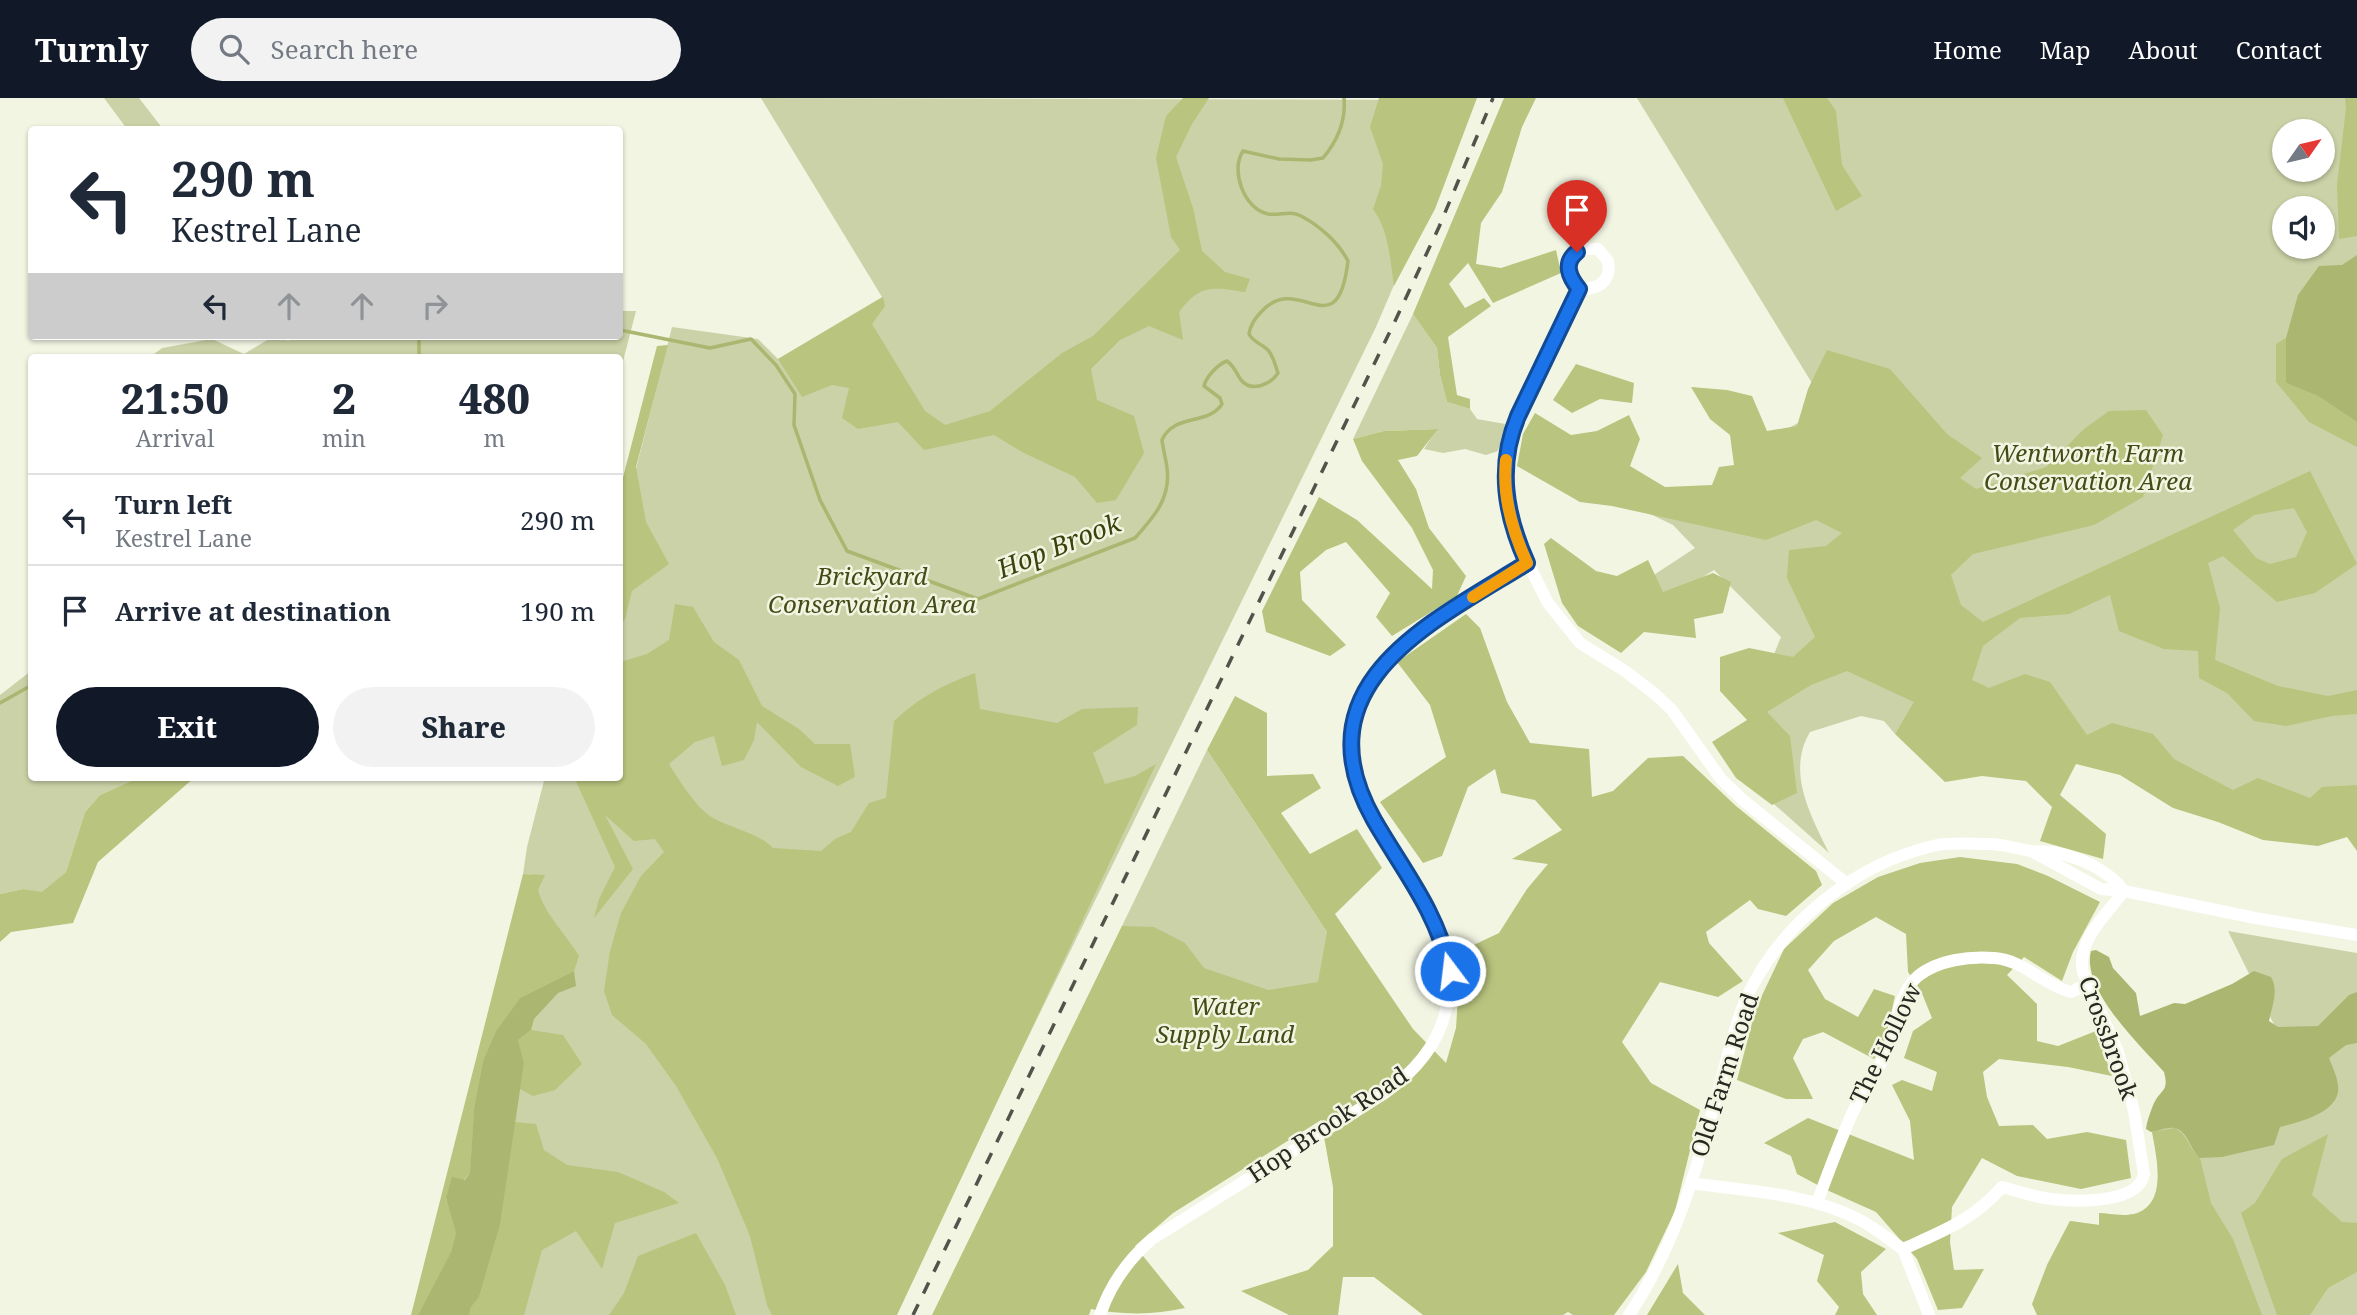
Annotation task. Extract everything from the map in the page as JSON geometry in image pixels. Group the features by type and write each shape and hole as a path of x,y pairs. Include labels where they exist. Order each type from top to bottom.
{"street":[{"path":"1579,289 1518,416 1508,446 1504,482 1507,503 1512,525 1527,563 1548,603 1580,643 1625,671 1672,709 1721,779 1744,801 1847,884"},
{"name":"Hop Brook Road","path":"1100,1315 1109,1293 1123,1271 1152,1239 1392,1088 1428,1052 1438,1034 1449,992 1450,971 1446,952 1432,914 1367,806 1353,760 1355,723 1364,693 1379,668 1392,654 1421,629 1527,563"},
{"name":"Old Farm Road","path":"1629,1315 1661,1262 1677,1225 1746,1000 1770,959 1790,932 1808,914 1847,884 1906,854 1939,845 1999,844 2032,851 2101,889 2357,935"},
{"name":"Crossbrook","path":"1903,1249 1961,1223 2002,1187 2053,1200 2105,1200 2131,1191 2142,1183 2144,1174 2134,1111 2118,1052 2080,961 2090,936 2124,891"},
{"name":"The Hollow","path":"1817,1203 1852,1112 1881,1066 1899,1011 1916,978 1928,969 1959,959 1997,958 2015,962 2064,990 2076,991 2088,984"},
{"path":"1691,1183 1817,1203 1858,1219 1903,1249 1929,1315"}],"green space":[{"path":"104,98 139,98 161,126 125,126"},
{"name":"Brickyard Conservation Area","path":"761,98 1473,100 1376,327 892,1315 418,1315 531,874 523,874 544,781 623,781 623,520 672,327 758,339 778,359 882,297"},
{"path":"1183,98 1209,98 1192,124 1176,157 1193,208 1202,251 1225,272 1250,279 1245,292 1216,289 1194,296 1179,312 1183,340 1149,326 1120,340 1091,369 1097,400 1134,416 1144,453 1116,500 1097,503 1075,477 1024,453 994,435 924,450 898,422 858,429 842,418 849,388 832,385 802,397 778,359 883,297 885,306 872,324 925,411 945,425 990,411 1062,353 1093,336 1180,250 1171,237 1156,158 1166,116"},
{"path":"1379,98 1477,98 1435,209 1394,286 1386,236 1373,209 1381,186 1383,164 1370,127"},
{"path":"1504,98 1536,98 1522,127 1502,192 1481,223 1476,264 1501,268 1556,250 1561,273 1493,303 1468,263 1449,284 1465,308 1484,298 1491,306 1448,337 1457,395 1470,399 1470,409 1447,402 1437,348 1413,314"},
{"name":"Wentworth Farm Conservation Area","path":"1637,98 2357,98 2357,825 2181,798 2125,751 1907,715 1895,734 1884,721 1861,716 1810,732 1803,747 1800,763 1804,794 1829,853 1729,764 1781,637 1714,570 1603,639 1582,622 1695,548 1673,525 1523,452 1728,522 1764,443 1826,406"},
{"path":"1783,98 1827,98 1836,111 1842,165 1862,196 1836,211"},
{"path":"2345,98 2357,98 2357,236 2339,239 2337,185"},
{"path":"623,311 636,311 623,361 623,354 244,354 267,340 623,340"},
{"path":"1413,314 1437,348 1447,402 1470,409 1477,419 1505,424 1498,451 1486,455 1465,449 1443,453 1424,449 1437,429 1384,431 1353,439"},
{"path":"2286,338 2286,383 2318,396 2357,422 2357,447 2309,422 2276,382 2276,344"},
{"path":"214,340 244,354 154,354 162,348"},
{"path":"668,345 636,467 646,522 669,564 632,591 623,622 623,477 657,346"},
{"path":"1827,350 1890,369 1947,434 1982,458 1960,478 1976,489 2046,467 2084,429 2109,411 2146,410 2163,435 2143,497 2094,525 1973,554 1951,575 1961,605 1983,622 2310,471 2357,564 2315,593 2277,602 2223,556 2208,563 2220,608 2215,660 2278,686 2328,696 2357,690 2357,714 2332,716 2286,726 2254,721 2227,693 2199,678 2198,651 2164,649 2119,631 2110,595 2069,614 2020,618 1983,646 1972,680 1989,688 2025,674 2050,682 2087,735 2112,723 2153,734 2174,759 2233,790 2258,778 2310,798 2322,787 2357,785 2357,851 2347,837 2318,846 2263,840 2173,808 2120,775 2076,764 2060,795 2106,834 2103,859 2040,841 2052,807 2026,781 1982,776 1945,782 1895,734 1914,702 1847,671 1811,685 1767,712 1790,736 1797,793 1772,805 1736,778 1712,742 1747,720 1720,691 1720,657 1749,648 1793,657 1815,637 1787,578 1789,550 1826,546 1842,533 1816,520 1766,540 1612,506 1580,502 1517,466 1523,434 1535,413 1571,435 1597,431 1629,415 1640,439 1630,466 1665,487 1712,485 1719,467 1734,465 1730,435 1710,419 1691,387 1727,390 1752,396 1767,431 1797,426 1808,389","holes":["2294,508 2307,532 2296,557 2270,564 2256,558 2233,530 2254,515"]},
{"path":"1576,364 1634,383 1632,403 1600,399 1572,413 1553,400"},
{"path":"1438,429 1417,456 1398,460 1416,489 1429,528 1466,576 1457,596 1392,636 1376,617 1390,593 1346,542 1326,550 1300,572 1302,600 1346,645 1330,656 1266,632 1262,611 1319,497 1357,520 1432,589 1433,570 1412,528 1362,461 1353,439 1384,431"},
{"path":"1551,538 1596,571 1617,576 1648,560 1663,592 1713,573 1731,582 1723,613 1694,619 1696,638 1644,632 1621,653 1578,626 1562,603 1544,544"},
{"path":"675,604 693,607 714,642 739,660 762,706 799,729 815,744 850,744 855,777 838,786 801,767 757,722 754,740 744,760 722,766 714,736 695,742 669,764 689,794 709,815 773,848 821,851 835,839 851,832 869,803 886,798 894,721 931,693 975,673 980,709 1057,723 1082,709 1138,707 1137,725 1093,753 1105,784 1135,776 1156,764 897,1315 772,1315 767,1305 750,1236 717,1158 676,1086 646,1044 612,1015 604,991 610,951 621,913 641,876 664,852 655,839 634,841 605,815 633,869 594,918 599,899 615,867 576,781 623,781 623,661 647,654 669,640"},
{"path":"1466,614 1480,628 1507,702 1530,743 1589,749 1592,797 1613,791 1648,758 1683,756 1736,806 1816,871 1822,885 1786,916 1758,909 1750,900 1706,932 1709,943 1743,981 1718,997 1660,982 1622,1042 1651,1083 1700,1110 1675,1211 1646,1272 1614,1315 1573,1315 1568,1312 1563,1315 1423,1315 1374,1277 1343,1277 1338,1315 1289,1315 1241,1291 1308,1270 1333,1246 1333,1187 1321,1120 1173,1213 1135,1246 1185,1308 1138,1313 1091,1309 1089,1315 932,1315 1122,926 1154,927 1185,943 1204,968 1268,990 1318,982 1327,932 1207,750 1235,696 1267,713 1267,776 1313,774 1321,788 1281,813 1310,854 1357,829 1382,868 1335,914 1413,1029 1446,1063 1456,1028 1461,951 1499,933 1527,889 1548,864 1512,859 1562,830 1535,800 1501,793 1495,769 1468,787 1442,856 1423,863 1380,802 1446,757 1430,705 1397,662"},
{"path":"28,673 28,781 131,781 100,795 85,812 66,872 42,893 23,889 0,894 0,695"},
{"name":"Water Supply Land","path":"1207,750 1408,1055 1350,1101 1082,1270 997,1185"},
{"path":"131,781 190,781 98,862 73,923 11,932 0,942 0,894 23,889 42,892 66,872 85,812 100,795"},
{"path":"1960,857 2017,864 2100,902 2073,952 2062,981 2024,957 2007,975 2037,1004 2037,1041 2058,1046 2096,1031 2112,1076 2068,1067 1999,1059 1983,1072 1987,1097 1999,1126 2033,1125 2047,1139 2087,1132 2126,1140 2131,1178 2081,1189 2017,1176 1982,1158 1952,1207 1950,1242 1954,1270 1984,1269 1962,1308 1938,1310 1917,1259 1876,1212 1797,1174 1791,1156 1764,1143 1808,1118 1914,1160 1910,1121 1892,1085 1902,1080 1932,1091 1937,1072 1904,1058 1913,1031 1932,1018 1921,991 1908,972 1906,934 1876,917 1834,941 1808,970 1825,999 1858,1017 1874,989 1895,996 1884,1045 1874,1059 1823,1032 1803,1039 1793,1058 1813,1099 1786,1099 1737,1080 1756,1008 1784,949 1833,903 1878,877 1920,863"},
{"path":"523,874 545,875 538,890 541,899 579,956 574,971 520,998 496,1031 483,1061 474,1109 470,1173 446,1198 456,1233 451,1252 418,1315 411,1315"},
{"path":"2228,931 2357,953 2357,1315 2046,1315 2047,1265 2070,1221 2099,1225 2099,1213 2137,1213 2147,1207 2154,1198 2158,1173 2151,1124 2290,1057"},
{"path":"531,1030 563,1035 582,1064 555,1090 533,1096 520,1089 524,1063 518,1040"},
{"path":"515,1122 536,1124 544,1150 567,1165 618,1172 664,1192 679,1203 615,1223 602,1269 576,1231 542,1250 524,1315 469,1315 471,1307 479,1297 500,1225"},
{"path":"2175,1128 2183,1134 2200,1158 2211,1203 2233,1239 2262,1315 2037,1315 2032,1304 2047,1265 2070,1221 2099,1225 2099,1213 2129,1215 2147,1207 2153,1199 2158,1177 2152,1132"},
{"path":"2328,1134 2312,1195 2342,1222 2357,1223 2357,1272 2328,1288 2310,1315 2277,1315 2241,1213 2255,1203 2282,1159"},
{"path":"1835,1222 1886,1249 1861,1272 1863,1294 1877,1315 1835,1315 1839,1307 1817,1281 1824,1255 1778,1233"},
{"path":"696,1233 725,1285 736,1315 609,1315 624,1293 638,1256"},
{"path":"1678,1264 1683,1293 1705,1315 1647,1315"}],"shaded area":[{"path":"2357,255 2357,422 2318,396 2286,383 2286,338 2298,295 2319,266 2342,265"},
{"path":"2096,950 2109,957 2113,968 2136,993 2140,1016 2174,1003 2185,1004 2232,984 2254,971 2271,977 2274,999 2269,1021 2278,1027 2318,1026 2349,995 2357,992 2357,1043 2346,1045 2329,1058 2338,1085 2333,1102 2318,1114 2280,1127 2274,1145 2222,1157 2200,1158 2186,1136 2178,1129 2151,1132 2146,1129 2154,1103 2165,1087 2164,1072 2128,1033 2104,1000 2090,966 2091,951"},
{"path":"574,971 576,986 558,993 534,1019 531,1030 518,1040 524,1063 500,1225 479,1297 471,1307 469,1315 418,1315 451,1252 456,1233 446,1198 452,1177 465,1180 470,1173 474,1109 483,1061 496,1031 520,998"}],"waterway":[{"name":"Hop Brook","path":"623,331 710,348 751,339 776,365 795,394 794,425 820,500 847,551 978,599 1135,538 1155,515 1164,498 1168,479 1162,440 1167,432 1174,426 1216,411 1222,404 1220,398 1204,386 1213,371 1227,361 1241,380 1250,386 1261,386 1271,381 1278,373 1270,353 1249,334 1260,313 1276,301 1290,299 1326,305 1335,301 1343,287 1348,261 1339,247 1322,230 1301,216 1293,213 1268,214 1252,205 1242,188 1238,168 1243,151 1279,159 1323,158 1340,130 1344,98"},
{"name":"Hop Brook","path":"419,340 419,354"},
{"name":"Hop Brook","path":"0,703 28,687"}],"railway":[{"path":"913,1315 1396,319 1439,227 1493,98"}],"slow traffic":[{"path":"1473,597 1527,563 1512,525 1507,503 1504,482 1506,460"}],"route":[{"path":"1450,971 1432,914 1374,819 1361,791 1353,760 1355,723 1364,693 1379,668 1392,654 1421,629 1527,563 1512,525 1507,503 1505,462 1511,431 1579,289 1571,278 1569,267 1570,257 1577,252"}]}
